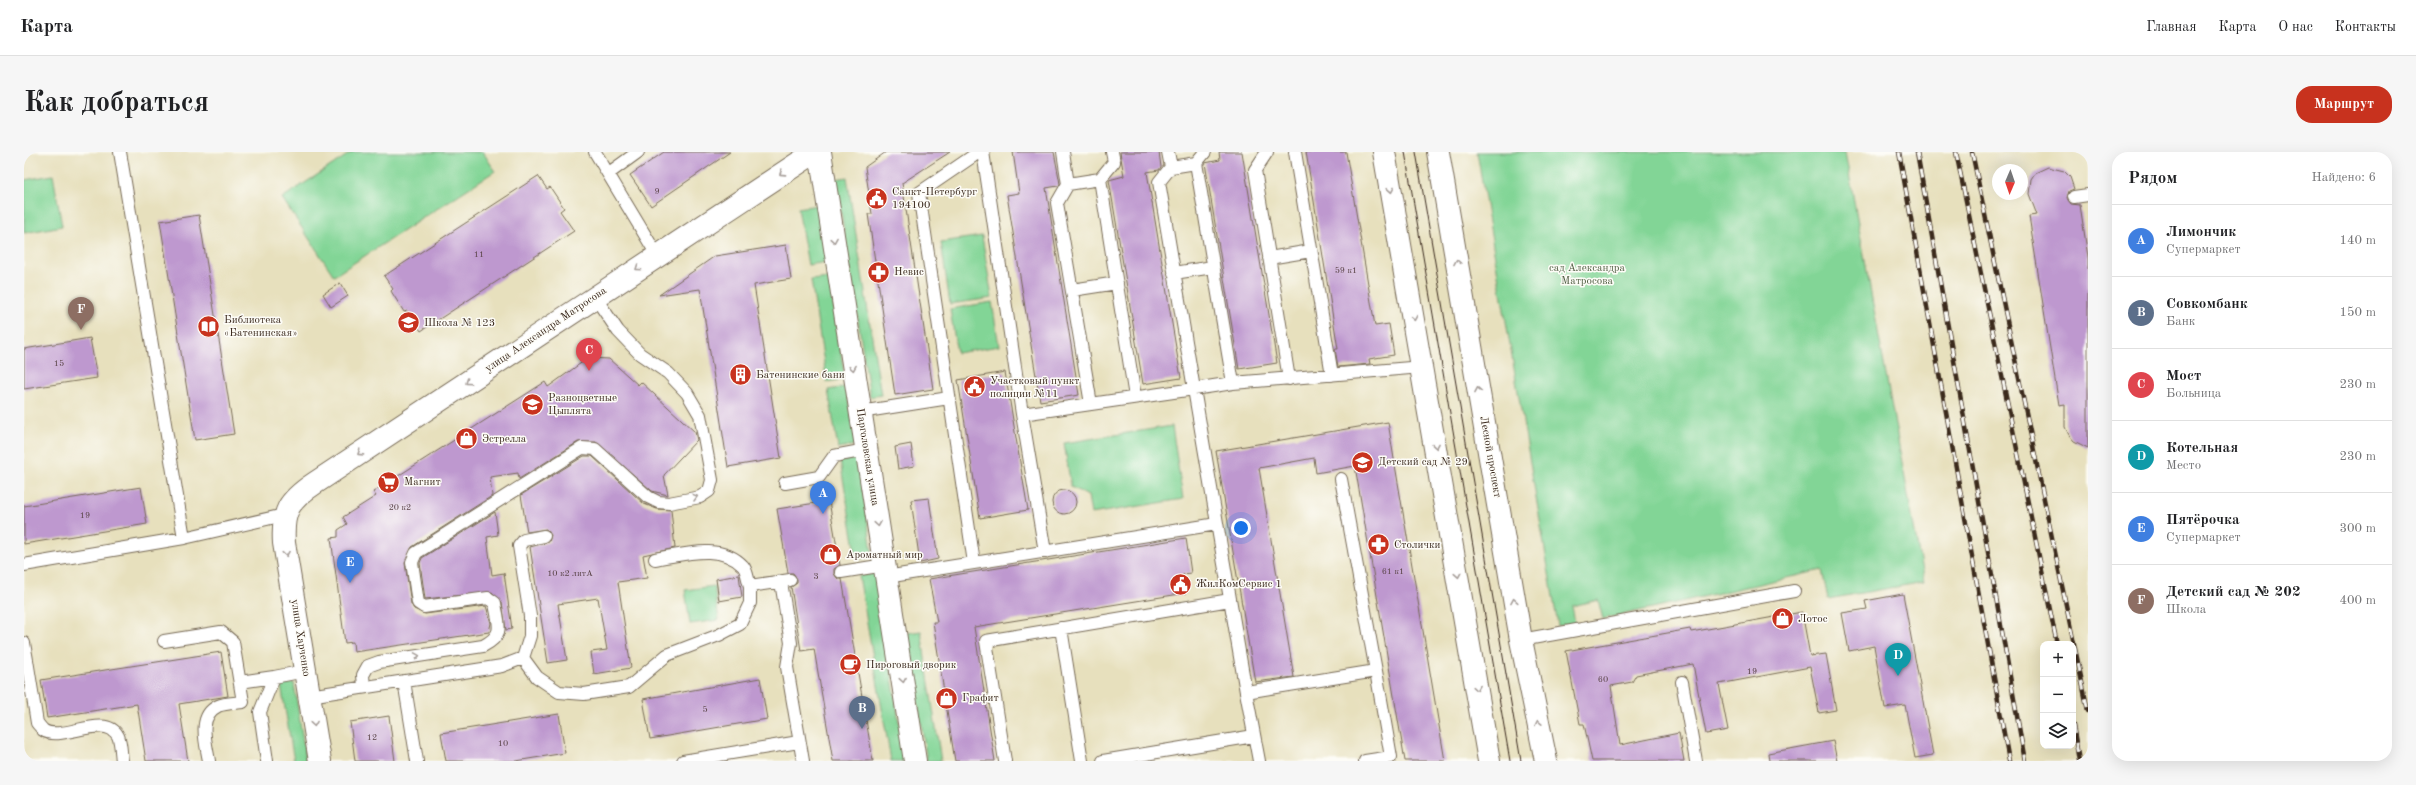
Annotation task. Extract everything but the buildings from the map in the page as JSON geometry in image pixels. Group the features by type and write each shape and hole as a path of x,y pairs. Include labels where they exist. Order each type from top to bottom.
{"street":[{"name":"улица Александра Матросова","path":"284,516 290,503 299,494 814,152"},
{"name":"Парголовская улица","path":"820,152 915,761"},
{"path":"1384,152 1489,761"},
{"name":"Лесной проспект","path":"1438,152 1521,640 1546,761"},
{"name":"улица Харченко","path":"284,516 284,544 320,761"}],"lane":[{"path":"120,152 184,538"},
{"path":"596,152 657,255"},
{"path":"609,173 638,152"},
{"path":"983,152 1022,414 1045,552"},
{"path":"1062,152 1068,184 1057,202 1091,404"},
{"path":"1068,184 1100,179 1114,162 1112,152"},
{"path":"1168,152 1171,167"},
{"path":"1205,152 1196,163 1171,167 1159,182 1259,761"},
{"path":"1267,152 1255,170 1289,379"},
{"path":"1295,152 1332,375"},
{"path":"973,154 919,193 974,563"},
{"path":"1196,163 1233,383"},
{"path":"1100,179 1135,397"},
{"path":"2074,197 2088,195"},
{"path":"1270,258 1312,251"},
{"path":"1174,273 1213,267"},
{"path":"1072,290 1117,283"},
{"path":"364,687 363,675 368,666 379,662 484,646 495,639 499,631 495,602 488,598 424,607 418,603 412,562 416,553 582,448 595,449 648,497 658,502 669,503 700,497 709,491 712,480 705,435 700,415 687,393 668,373 640,354 618,332 595,297"},
{"path":"1022,414 1233,383 1422,367"},
{"path":"860,412 950,398"},
{"path":"785,483 819,478 834,456 866,450"},
{"path":"1340,479 1391,757 1365,761"},
{"path":"24,565 184,538 284,516"},
{"path":"841,572 885,571 974,563 1217,524"},
{"path":"523,658 530,636 530,616 519,546 524,540 544,536"},
{"path":"523,658 536,678 559,692 584,694 629,687 667,655 719,635 740,624 750,602 750,586 743,566 725,554 705,552 655,559"},
{"path":"750,586 785,581 791,642 787,667 803,761"},
{"path":"1521,640 1794,591"},
{"path":"1005,761 986,641 1230,600"},
{"path":"1061,628 1082,761"},
{"path":"164,641 221,632 233,642 243,702 218,706 207,716 204,731 209,761"},
{"path":"24,643 25,661 38,723 44,730 53,733 102,726 111,729 118,736 122,761"},
{"path":"309,696 502,666 523,658"},
{"path":"1246,692 1376,670"},
{"path":"240,682 305,671"},
{"path":"267,761 260,712 274,676"},
{"path":"404,681 416,761"},
{"path":"1682,682 1696,761"},
{"path":"1103,761 1254,736"},
{"path":"683,761 799,742"}],"green space":[{"path":"352,152 483,152 495,171 334,276 282,198"},
{"name":"cад Александра Матросова","path":"1477,152 1845,152 1924,582 1828,599 1822,570 1603,619 1598,600 1572,606 1575,623 1558,626"},
{"path":"53,175 62,226 24,233 24,180"},
{"path":"847,177 881,395 870,397 836,179"},
{"path":"818,205 827,262 808,265 798,208"},
{"path":"982,236 992,298 950,304 941,242"},
{"path":"829,278 845,379 827,382 811,280"},
{"path":"992,302 999,346 957,353 950,309"},
{"path":"846,387 856,445 838,448 828,390"},
{"path":"1172,426 1183,499 1091,514 1088,496 1071,487 1064,443"},
{"path":"858,458 873,557 857,559 840,461"},
{"path":"876,573 905,761 891,761 859,576"},
{"path":"714,586 719,620 690,624 685,590"},
{"path":"921,631 941,761 927,761 907,633"},
{"path":"294,683 306,761 294,761 281,685"}],"tram line":[{"path":"1405,152 1510,761"},
{"path":"1416,152 1521,761"}],"railway":[{"path":"1899,152 2009,761"},
{"path":"1917,152 2025,761"},
{"path":"1956,152 2056,641"},
{"path":"1972,152 2088,711"},
{"path":"2076,743 2079,761"}],"place":[{"name":"Санкт-Петербург 194100","path":"876,198"},
{"name":"Невис","path":"879,272"},
{"name":"Школа № 123","path":"409,323"},
{"name":"Библиотека «Батенинская»","path":"209,326"},
{"name":"Детский сад № 202","path":"81,330"},
{"name":"Мост","path":"589,371"},
{"name":"Батенинские бани","path":"741,375"},
{"name":"Участковый пункт полиции №11","path":"974,387"},
{"name":"Разноцветные Цыплята","path":"532,404"},
{"name":"Эстрелла","path":"467,439"},
{"name":"Детский сад № 29","path":"1362,462"},
{"name":"Магнит","path":"389,482"},
{"name":"Лимончик","path":"823,514"},
{"name":"Столички","path":"1378,545"},
{"name":"Ароматный мир","path":"830,555"},
{"name":"Пятёрочка","path":"350,583"},
{"name":"ЖилКомСервис 1","path":"1180,584"},
{"name":"Лотос","path":"1783,619"},
{"name":"Пироговый дворик","path":"850,665"},
{"name":"Котельная","path":"1898,676"},
{"name":"Графит","path":"947,698"},
{"name":"Совкомбанк","path":"862,729"}]}
